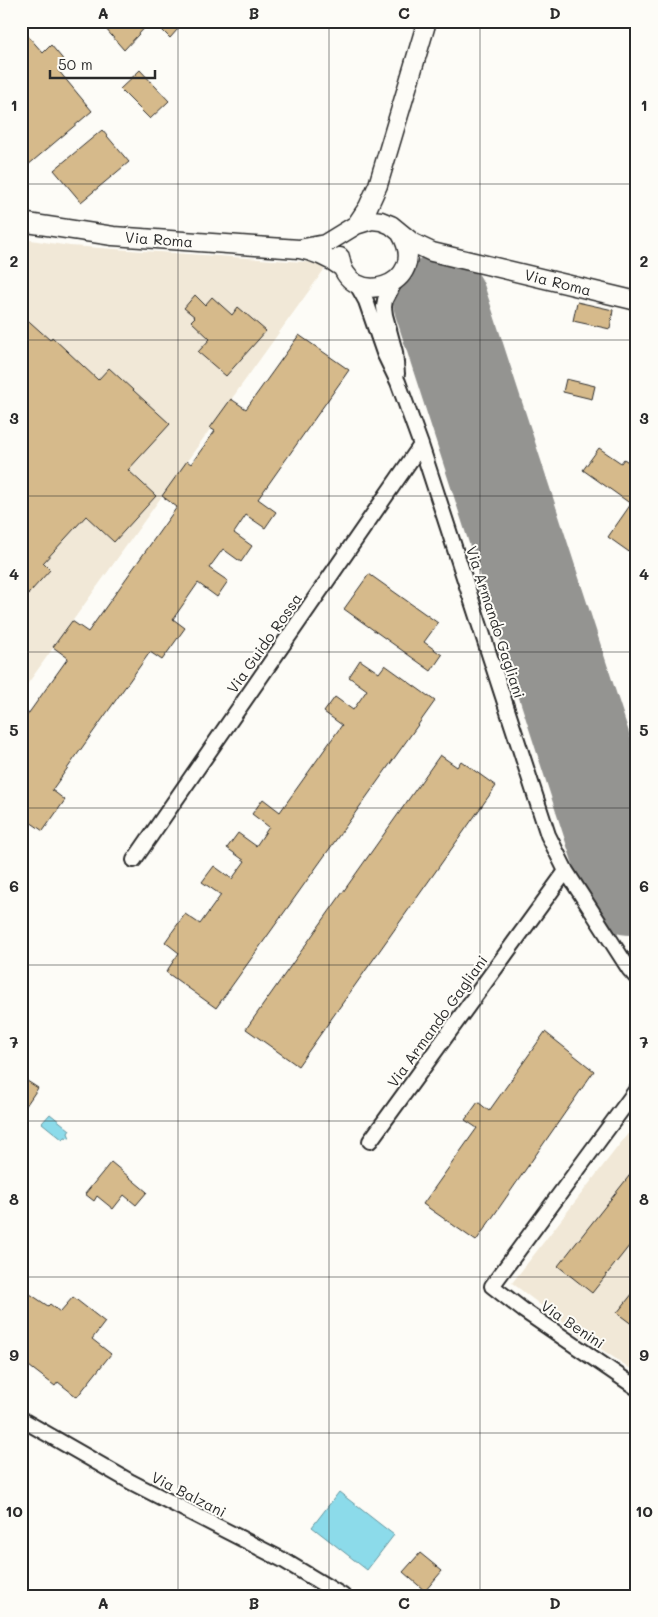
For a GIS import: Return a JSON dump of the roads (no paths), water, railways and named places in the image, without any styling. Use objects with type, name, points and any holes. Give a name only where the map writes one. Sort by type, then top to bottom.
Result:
[{"type":"street","points":[[343,268],[340,250],[343,240],[368,206],[378,185],[427,21]]},
{"type":"street","points":[[356,283],[364,287],[374,288],[388,285],[400,276],[406,265],[408,251],[380,201],[378,185]]},
{"type":"street","name":"Via Roma","points":[[299,249],[325,244],[353,227],[372,220],[381,221],[413,243],[450,258],[637,300]]},
{"type":"street","name":"Via Roma","points":[[21,222],[113,236],[299,249],[321,254],[332,260],[343,268],[350,279],[356,283]]},
{"type":"street","name":"Via Roma","points":[[406,265],[424,257],[450,258]]},
{"type":"street","name":"Via Armando Gagliani","points":[[395,281],[385,300],[384,307],[395,352],[398,382]]},
{"type":"street","name":"Via Armando Gagliani","points":[[356,283],[366,301],[384,353],[398,382],[421,445],[548,835],[566,871],[633,973],[637,988]]},
{"type":"street","name":"Via Guido Rossa","points":[[134,860],[421,445]]},
{"type":"street","name":"Via Armando Gagliani","points":[[370,1141],[566,871]]},
{"type":"street","name":"Via Benini","points":[[635,1087],[492,1286],[523,1310],[637,1388]]},
{"type":"street","name":"Via Balzani","points":[[21,1419],[130,1482],[283,1560],[343,1596]]},
{"type":"water","points":[[50,1114],[70,1130],[68,1133],[70,1138],[65,1137],[63,1140],[42,1123]]},
{"type":"water","points":[[339,1492],[394,1535],[367,1570],[312,1527]]}]
